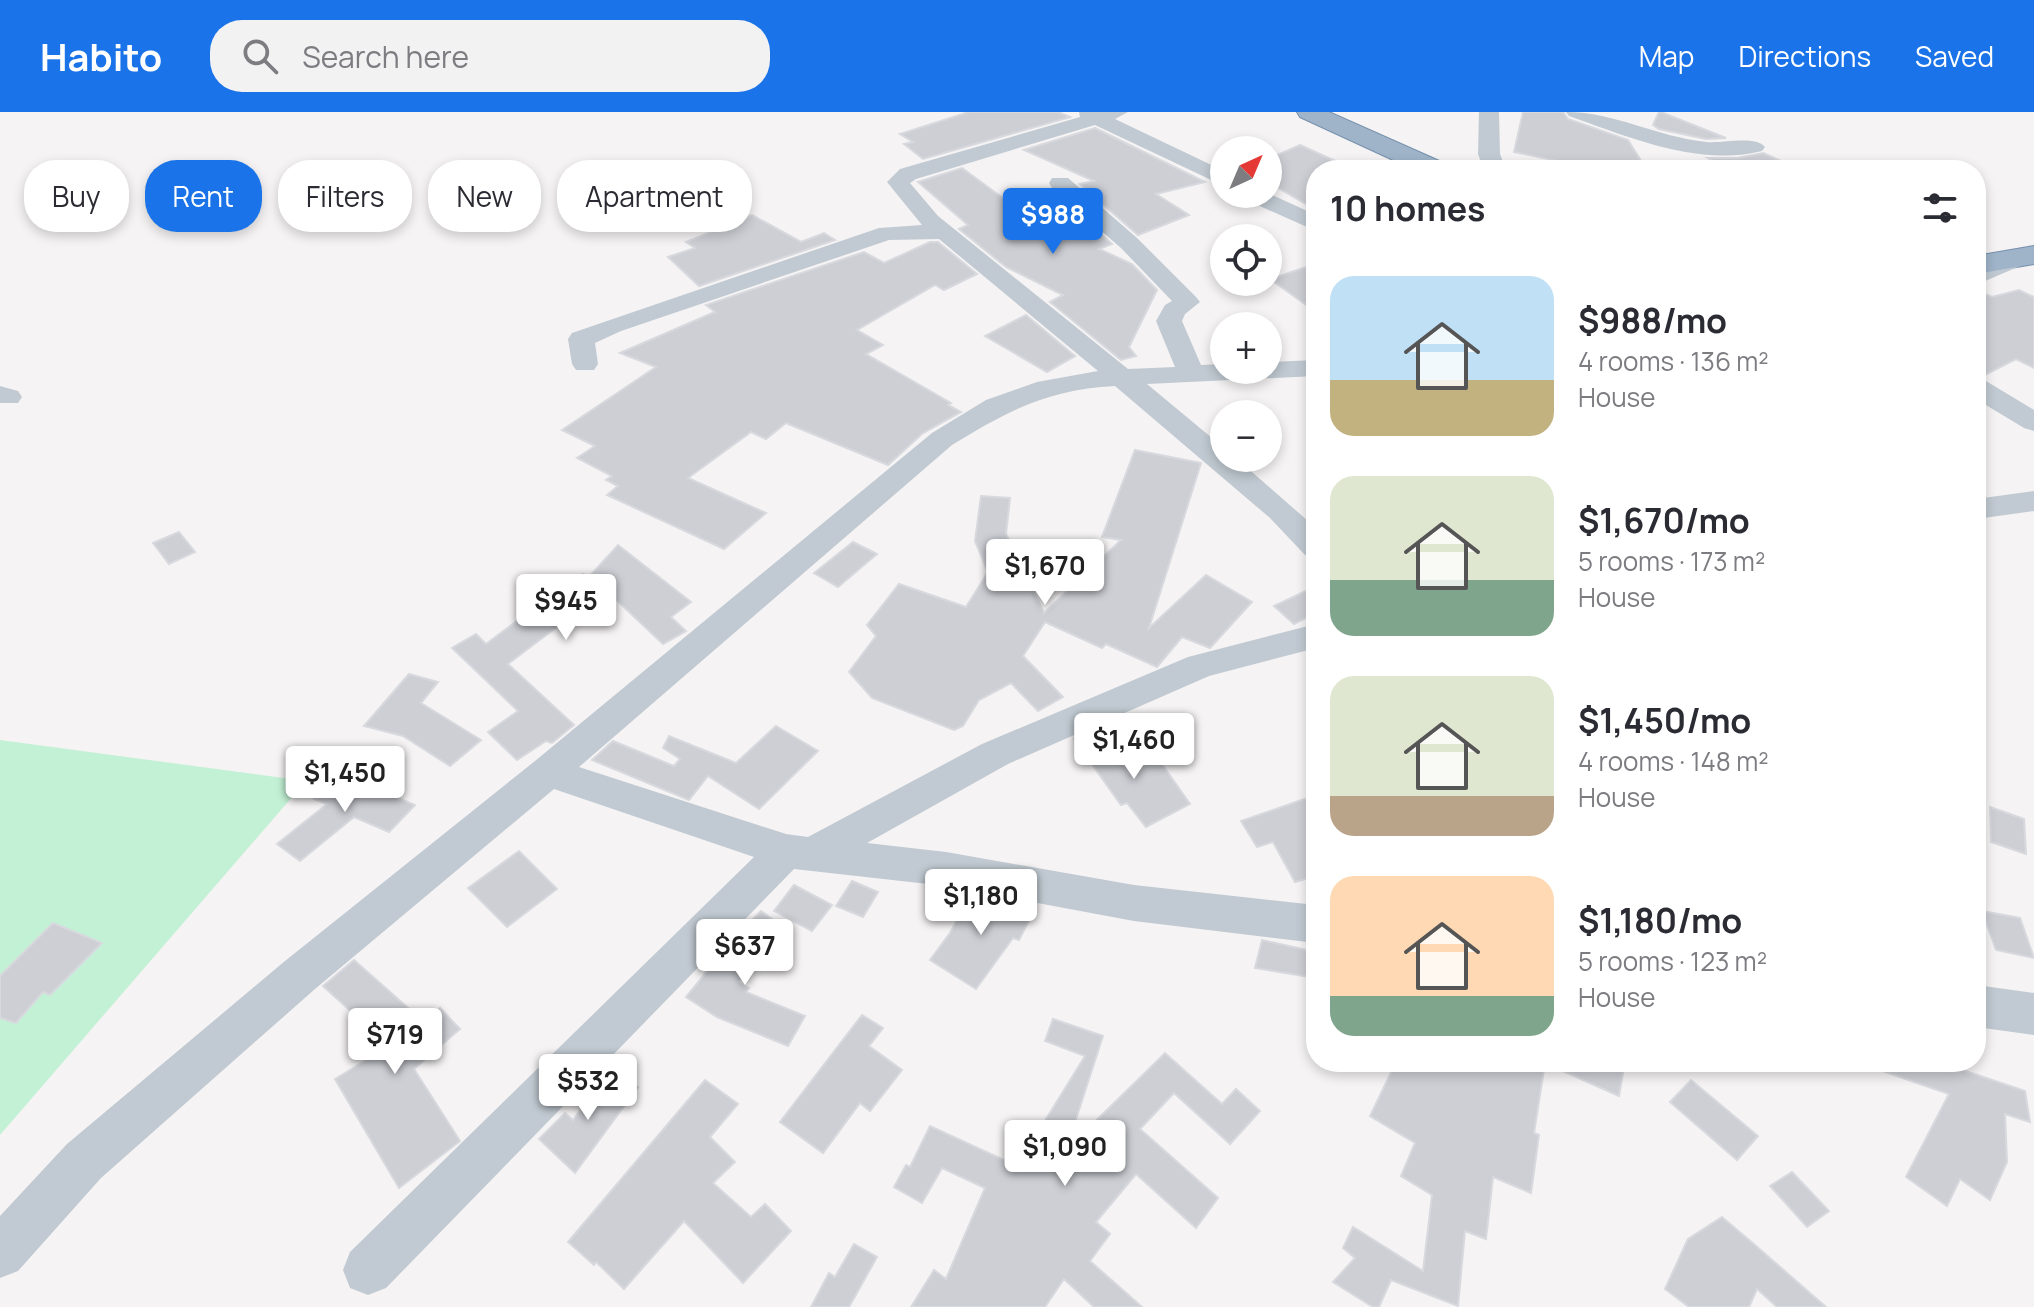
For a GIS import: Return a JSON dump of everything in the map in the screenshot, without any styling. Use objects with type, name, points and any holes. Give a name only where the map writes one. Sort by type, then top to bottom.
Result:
[{"type":"highway","points":[[1309,112],[1415,160]]},
{"type":"highway","points":[[1986,263],[2026,256]]},
{"type":"street","points":[[1489,112],[1491,160]]},
{"type":"street","points":[[1576,112],[1664,142],[1728,151],[1755,147]]},
{"type":"street","points":[[1210,172],[1099,114],[1007,146],[908,174],[898,182],[930,221],[1281,511],[1306,537]]},
{"type":"street","points":[[1060,183],[1129,243],[1187,302],[1174,310],[1169,321],[1191,374]]},
{"type":"street","points":[[1282,208],[1306,219]]},
{"type":"street","points":[[585,364],[581,339],[612,326],[887,233],[943,232]]},
{"type":"street","points":[[1986,274],[2026,256]]},
{"type":"street","points":[[0,1253],[96,1151],[300,975],[548,772],[942,439],[996,406],[1047,388],[1122,378],[1306,368]]},
{"type":"street","points":[[1986,393],[2034,422]]},
{"type":"street","points":[[1986,508],[2034,501]]},
{"type":"street","points":[[368,1270],[799,853],[995,754],[1200,666],[1306,639]]},
{"type":"street","points":[[548,772],[799,853],[946,869],[1134,903],[1306,923]]},
{"type":"street","points":[[1986,1007],[2034,1014]]},
{"type":"green space","points":[[0,740],[306,781],[0,1135]]},
{"type":"building","points":[[969,112],[1058,112],[1070,117],[923,159],[904,144],[913,142],[900,134]]},
{"type":"building","points":[[1523,112],[1563,112],[1568,119],[1628,140],[1641,160],[1553,160],[1514,152]]},
{"type":"building","points":[[1659,112],[1726,138],[1706,139],[1659,129],[1653,125]]},
{"type":"building","points":[[1095,128],[1205,182],[1156,194],[1189,215],[1138,235],[1080,184],[1094,181],[1024,150]]},
{"type":"building","points":[[1300,145],[1333,160],[1306,160],[1306,204],[1282,190],[1282,153]]},
{"type":"building","points":[[1763,153],[1779,160],[1708,158],[1738,158]]},
{"type":"building","points":[[962,168],[1007,201],[1051,191],[1112,244],[1099,249],[1132,264],[1157,290],[1129,347],[1136,356],[1121,360],[1050,302],[1063,295],[1006,267],[959,229],[968,225],[918,182]]},
{"type":"building","points":[[752,215],[801,242],[824,233],[835,240],[699,286],[668,257],[695,248],[686,242],[710,232],[752,232]]},
{"type":"building","points":[[930,242],[938,242],[977,274],[944,290],[935,285],[857,330],[883,345],[866,354],[951,403],[948,405],[961,412],[923,433],[888,465],[786,423],[766,439],[751,432],[688,478],[766,513],[724,549],[607,495],[618,486],[606,480],[612,476],[577,458],[595,446],[562,430],[656,367],[620,353],[715,312],[706,305],[864,252],[884,263]]},
{"type":"building","points":[[1306,267],[1306,305],[1282,288],[1282,275]]},
{"type":"building","points":[[2019,290],[2034,297],[2034,368],[2016,359],[1986,374],[1986,294],[1992,297]]},
{"type":"building","points":[[1026,315],[1075,356],[1047,372],[985,336]]},
{"type":"building","points":[[1135,450],[1201,463],[1149,628],[1206,575],[1252,602],[1210,648],[1182,637],[1157,667],[1106,644],[1102,648],[1045,622],[1023,656],[1063,697],[1038,711],[1011,683],[979,700],[963,726],[954,730],[872,698],[849,672],[876,636],[867,625],[899,584],[966,607],[988,572],[975,541],[981,496],[1010,498],[1006,534],[1044,613],[1121,540],[1102,537]]},
{"type":"building","points":[[179,532],[195,552],[169,564],[153,543]]},
{"type":"building","points":[[853,542],[877,554],[838,587],[814,573]]},
{"type":"building","points":[[618,545],[691,602],[671,617],[686,631],[663,644],[611,595],[589,608],[586,605],[508,664],[574,725],[552,743],[546,741],[517,760],[488,732],[518,711],[452,648],[476,634],[486,644],[556,589],[583,574],[588,578]]},
{"type":"building","points":[[1306,591],[1306,618],[1294,624],[1274,606]]},
{"type":"building","points":[[409,674],[438,682],[421,703],[481,740],[450,766],[403,736],[364,726]]},
{"type":"building","points":[[776,726],[818,751],[759,809],[708,776],[689,800],[592,760],[613,741],[674,766],[680,759],[663,748],[669,736],[736,763]]},
{"type":"building","points":[[1097,728],[1129,773],[1159,760],[1190,804],[1146,827],[1127,803],[1121,805],[1074,739]]},
{"type":"building","points":[[340,773],[415,805],[389,832],[354,817],[300,861],[277,844],[327,804],[314,799]]},
{"type":"building","points":[[1306,798],[1306,879],[1295,882],[1273,842],[1257,847],[1241,821]]},
{"type":"building","points":[[1990,807],[2024,819],[2026,854],[1991,842]]},
{"type":"building","points":[[519,851],[557,889],[507,927],[468,888]]},
{"type":"building","points":[[852,881],[878,892],[863,917],[836,906]]},
{"type":"building","points":[[794,885],[832,905],[812,931],[774,911]]},
{"type":"building","points":[[971,894],[1011,901],[1034,911],[1019,940],[1013,938],[976,989],[930,960],[950,933]]},
{"type":"building","points":[[761,911],[781,926],[739,982],[749,988],[746,992],[805,1016],[788,1046],[717,1017],[686,997],[735,937]]},
{"type":"building","points":[[1986,912],[2020,918],[2034,958],[1996,950],[1986,922]]},
{"type":"building","points":[[53,923],[102,943],[50,995],[43,992],[16,1023],[0,1018],[0,976]]},
{"type":"building","points":[[1262,940],[1306,950],[1306,976],[1255,968]]},
{"type":"building","points":[[354,960],[424,1022],[440,1008],[460,1029],[414,1069],[460,1141],[399,1188],[335,1079],[389,1046],[323,986]]},
{"type":"building","points":[[862,1015],[883,1028],[869,1046],[902,1070],[870,1111],[860,1103],[823,1153],[780,1122]]},
{"type":"building","points":[[1053,1019],[1103,1036],[1066,1150],[1165,1053],[1222,1104],[1236,1089],[1260,1111],[1230,1144],[1174,1093],[1140,1129],[1218,1198],[1196,1228],[1136,1174],[1096,1222],[1110,1234],[1090,1261],[1142,1307],[1094,1307],[1064,1279],[1045,1307],[911,1307],[934,1270],[946,1279],[985,1188],[942,1168],[922,1203],[894,1187],[906,1165],[910,1167],[930,1126],[1017,1166],[1085,1056],[1045,1041]]},
{"type":"building","points":[[608,1072],[638,1087],[575,1173],[539,1139],[565,1113],[573,1120]]},
{"type":"building","points":[[1391,1072],[1544,1072],[1534,1133],[1539,1135],[1531,1193],[1493,1177],[1486,1239],[1465,1231],[1458,1306],[1391,1280],[1379,1307],[1373,1307],[1333,1282],[1355,1258],[1343,1248],[1353,1227],[1423,1271],[1432,1195],[1401,1176],[1415,1143],[1370,1116]]},
{"type":"building","points":[[1565,1072],[1623,1072],[1619,1096]]},
{"type":"building","points":[[1885,1072],[1969,1072],[2025,1091],[2030,1122],[2005,1114],[2007,1162],[1990,1200],[1960,1179],[1947,1206],[1906,1177],[1949,1094]]},
{"type":"building","points":[[705,1080],[738,1104],[710,1137],[735,1162],[713,1183],[751,1217],[765,1204],[791,1231],[743,1283],[684,1221],[624,1289],[596,1262],[594,1265],[568,1242]]},
{"type":"building","points":[[1691,1080],[1758,1136],[1737,1160],[1670,1102]]},
{"type":"building","points":[[1792,1172],[1829,1211],[1807,1227],[1770,1186]]},
{"type":"building","points":[[1722,1217],[1826,1307],[1777,1307],[1757,1289],[1749,1307],[1689,1307],[1665,1289],[1688,1239]]},
{"type":"building","points":[[854,1244],[877,1257],[849,1307],[811,1307],[829,1273],[835,1277]]}]
